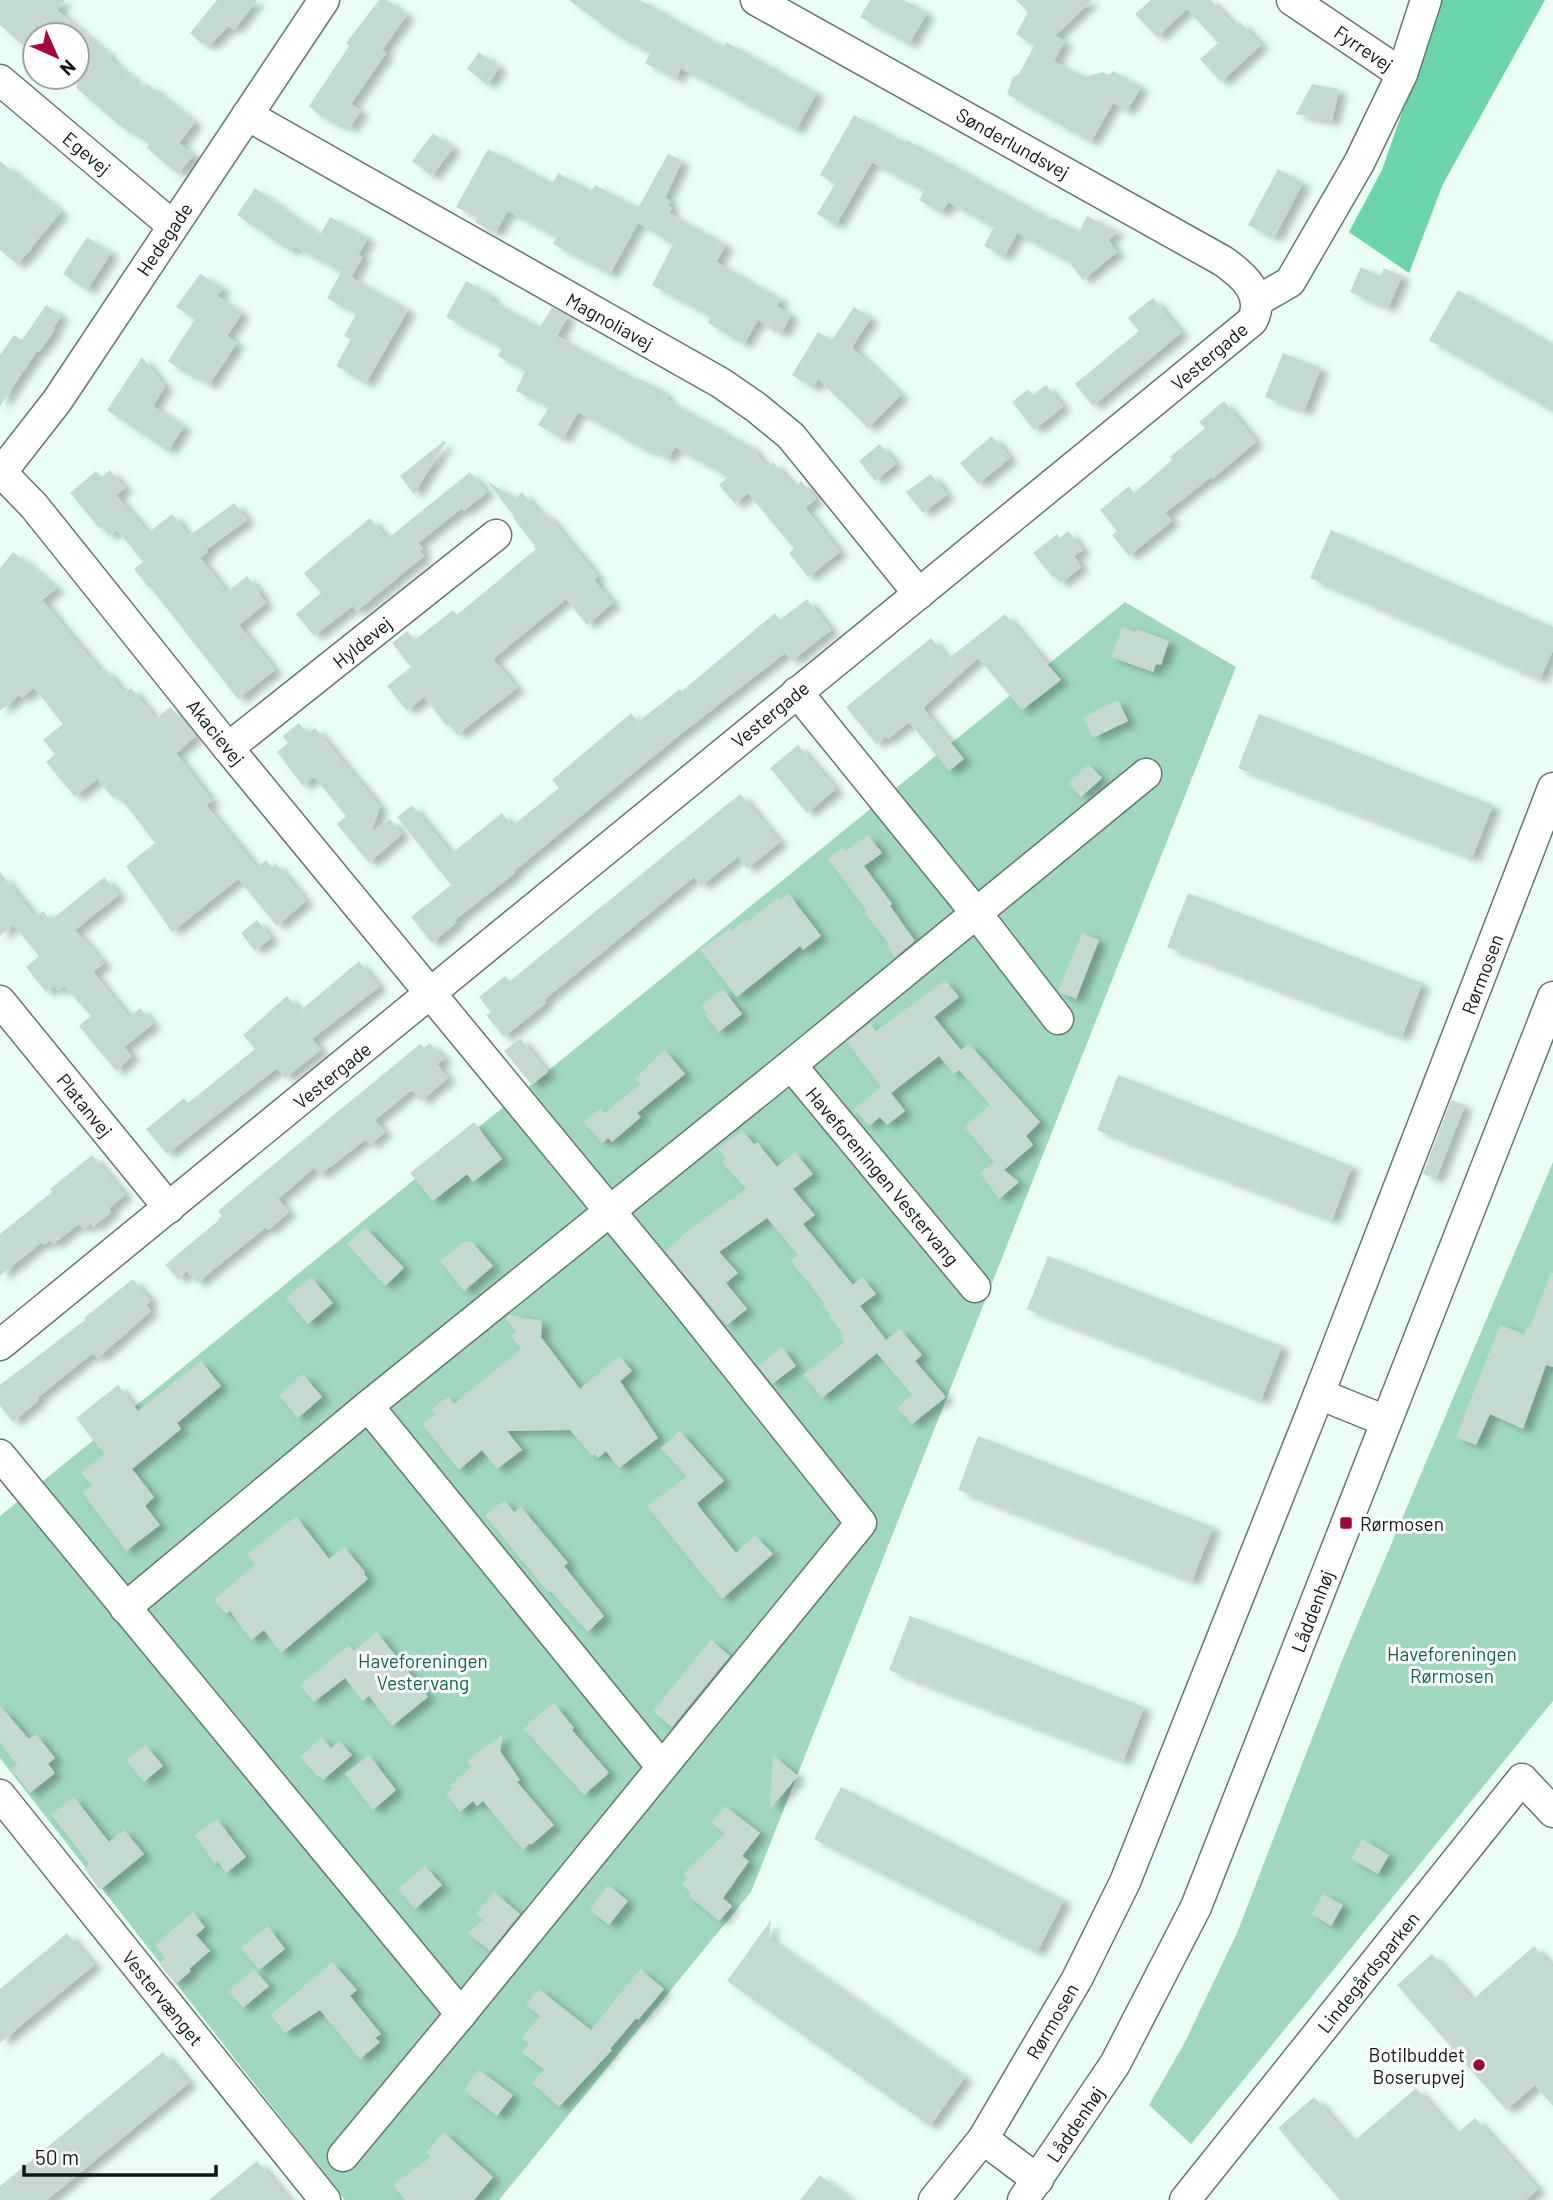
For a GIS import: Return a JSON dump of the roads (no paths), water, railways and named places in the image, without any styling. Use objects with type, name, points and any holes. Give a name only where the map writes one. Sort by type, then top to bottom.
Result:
[{"type":"street","name":"Hedegade","points":[[1,473],[57,401],[324,0]]},
{"type":"street","name":"Sønderlundsvej","points":[[756,0],[1223,261],[1250,285],[1257,301]]},
{"type":"street","name":"Fyrrevej","points":[[1292,0],[1402,74]]},
{"type":"street","name":"Vestergade","points":[[0,1345],[1247,326],[1255,315],[1257,301],[1290,282],[1359,163],[1402,74],[1426,0]]},
{"type":"street","name":"Egevej","points":[[0,80],[173,226]]},
{"type":"street","name":"Magnoliavej","points":[[247,115],[709,376],[757,408],[791,436],[919,594]]},
{"type":"street","name":"Akacievej","points":[[1,473],[34,506],[228,748],[432,993]]},
{"type":"street","name":"Hyldevej","points":[[228,748],[496,535]]},
{"type":"street","points":[[797,692],[1058,1018]]},
{"type":"street","points":[[125,1608],[368,1406],[977,914],[1146,774]]},
{"type":"street","name":"Rørmosen","points":[[934,2200],[983,2138],[1077,1979],[1125,1882],[1319,1394],[1553,788]]},
{"type":"street","points":[[343,2156],[861,1523],[432,993]]},
{"type":"street","name":"Låddenhøj","points":[[1031,2190],[1115,2064],[1196,1907],[1553,997]]},
{"type":"street","name":"Platanvej","points":[[0,1001],[169,1208]]},
{"type":"street","name":"Haveforeningen Vestervang","points":[[791,1065],[975,1287]]},
{"type":"street","points":[[1319,1394],[1386,1421]]},
{"type":"street","points":[[368,1406],[661,1766]]},
{"type":"street","points":[[0,1455],[461,2014]]},
{"type":"street","name":"Lindegårdsparken","points":[[1185,2200],[1522,1779],[1553,1812]]},
{"type":"street","name":"Vestervænget","points":[[0,1795],[326,2200]]},
{"type":"street","points":[[983,2138],[1031,2190]]},
{"type":"place","name":"Rørmosen","points":[[1346,1523]]},
{"type":"place","name":"Botilbuddet Boserupvej","points":[[1479,2065]]},
{"type":"park label","name":"Haveforeningen Rørmosen","points":[[1452,1664]]}]
